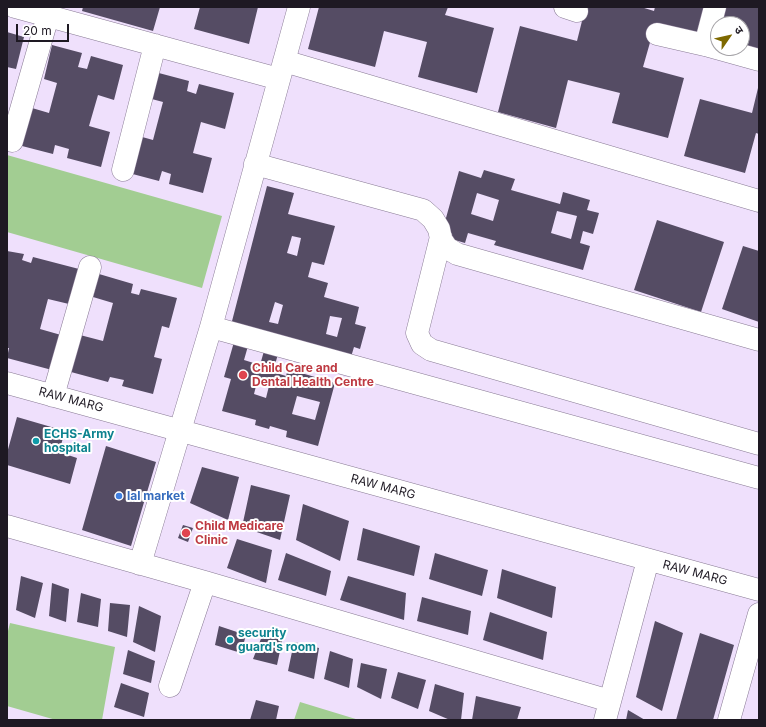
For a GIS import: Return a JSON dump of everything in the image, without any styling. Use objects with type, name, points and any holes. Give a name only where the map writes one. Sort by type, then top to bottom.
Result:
[{"type":"street","points":[[15,7],[155,45],[281,70],[759,200]]},
{"type":"street","points":[[140,564],[211,327],[299,7]]},
{"type":"street","points":[[705,45],[715,7]]},
{"type":"street","points":[[12,141],[48,16]]},
{"type":"street","points":[[657,34],[759,60]]},
{"type":"street","points":[[123,170],[155,45]]},
{"type":"street","points":[[255,164],[422,210],[434,219],[447,248],[457,254],[759,340]]},
{"type":"street","points":[[441,237],[417,333],[422,344],[431,350],[759,444]]},
{"type":"street","points":[[53,396],[90,267]]},
{"type":"street","points":[[211,327],[759,478]]},
{"type":"street","name":"RAW MARG","points":[[7,383],[759,590]]},
{"type":"street","points":[[7,526],[205,582],[608,710],[648,560]]},
{"type":"street","points":[[170,686],[205,582]]},
{"type":"street","points":[[729,720],[759,614]]},
{"type":"green space","points":[[7,155],[222,216],[202,288],[7,232]]},
{"type":"green space","points":[[10,623],[115,647],[102,720],[56,720],[7,706],[7,635]]},
{"type":"green space","points":[[300,702],[359,720],[294,720]]},
{"type":"building","points":[[83,7],[160,7],[153,31],[82,11]]},
{"type":"building","points":[[200,7],[258,7],[249,44],[194,29]]},
{"type":"building","points":[[319,7],[448,7],[445,15],[494,28],[477,93],[418,77],[427,42],[384,31],[375,67],[308,49]]},
{"type":"building","points":[[580,7],[641,7],[654,11],[655,7],[706,7],[698,36],[653,32],[643,67],[684,78],[668,138],[612,123],[620,93],[568,80],[556,128],[498,112],[520,26],[577,41],[585,9]]},
{"type":"building","points":[[721,7],[759,7],[759,53],[750,51],[750,16],[719,16]]},
{"type":"building","points":[[7,32],[24,37],[16,69],[7,67]]},
{"type":"building","points":[[52,45],[82,53],[78,67],[87,69],[91,56],[123,65],[114,100],[98,95],[89,126],[110,132],[101,167],[67,158],[69,149],[55,145],[53,154],[22,146],[32,108],[49,113],[57,83],[44,79]]},
{"type":"building","points":[[155,72],[189,81],[187,91],[196,94],[199,84],[234,93],[225,129],[201,122],[193,153],[212,158],[203,193],[169,184],[171,174],[162,171],[159,181],[125,172],[135,135],[153,140],[163,102],[148,98]]},
{"type":"building","points":[[758,88],[759,134],[756,133],[745,173],[684,156],[700,99],[752,113]]},
{"type":"building","points":[[484,170],[515,179],[511,190],[560,204],[563,192],[590,200],[587,210],[599,213],[593,234],[583,231],[580,243],[590,246],[583,270],[494,245],[496,241],[468,233],[465,243],[441,236],[459,171],[481,178]],"holes":[[[477,193],[499,200],[493,221],[471,214]],[[557,211],[577,216],[571,239],[551,233]]]},
{"type":"building","points":[[267,186],[294,193],[288,214],[335,226],[324,265],[312,262],[308,277],[328,283],[324,297],[359,307],[355,324],[366,327],[360,349],[354,347],[351,357],[231,325]],"holes":[[[292,236],[301,238],[297,256],[287,253]],[[275,302],[283,305],[278,324],[269,322]],[[330,316],[342,318],[337,337],[326,334]]]},
{"type":"building","points":[[657,220],[724,242],[701,312],[634,290]]},
{"type":"building","points":[[743,246],[759,251],[759,322],[722,309]]},
{"type":"building","points":[[7,251],[24,254],[22,260],[31,263],[33,257],[79,269],[69,304],[48,299],[40,329],[61,335],[52,370],[7,358],[9,348],[7,348]]},
{"type":"building","points":[[99,274],[133,284],[131,293],[139,295],[141,289],[177,298],[169,328],[162,326],[154,357],[162,359],[153,394],[122,386],[124,380],[110,377],[108,382],[71,372],[80,335],[103,341],[113,303],[93,297]]},
{"type":"building","points":[[234,342],[248,346],[244,360],[260,365],[264,351],[278,354],[273,372],[286,376],[288,369],[335,383],[318,446],[286,437],[287,431],[270,426],[269,429],[255,425],[256,420],[222,411],[231,379],[224,377]],"holes":[[[258,378],[270,382],[266,398],[254,394]],[[297,396],[320,402],[315,420],[292,414]]]},
{"type":"building","name":"ECHS-Army hospital","points":[[17,417],[65,431],[59,452],[77,458],[70,484],[7,465],[7,453]]},
{"type":"building","name":"lal market","points":[[106,446],[156,462],[131,546],[82,530]]},
{"type":"building","points":[[202,467],[239,477],[228,520],[190,503]]},
{"type":"building","points":[[251,485],[290,495],[280,540],[242,527]]},
{"type":"building","points":[[303,504],[349,521],[340,561],[296,540]]},
{"type":"building","points":[[183,525],[193,528],[188,542],[178,538]]},
{"type":"building","points":[[363,528],[420,546],[414,576],[357,560]]},
{"type":"building","points":[[237,539],[272,550],[266,583],[227,568]]},
{"type":"building","points":[[286,553],[331,571],[326,596],[278,580]]},
{"type":"building","points":[[435,553],[488,570],[482,596],[429,579]]},
{"type":"building","points":[[502,569],[556,587],[552,618],[497,598]]},
{"type":"building","points":[[21,576],[43,583],[35,618],[16,610]]},
{"type":"building","points":[[348,576],[406,593],[404,620],[340,600]]},
{"type":"building","points":[[52,583],[69,589],[66,622],[49,616]]},
{"type":"building","points":[[81,593],[101,599],[98,627],[77,622]]},
{"type":"building","points":[[422,597],[471,611],[468,635],[417,621]]},
{"type":"building","points":[[110,603],[130,605],[127,637],[108,631]]},
{"type":"building","points":[[139,606],[161,616],[155,652],[133,642]]},
{"type":"building","points":[[490,612],[547,632],[543,660],[483,640]]},
{"type":"building","points":[[655,621],[683,633],[662,711],[636,697]]},
{"type":"building","name":"security guard's room","points":[[219,626],[246,635],[241,653],[215,645]]},
{"type":"building","points":[[264,631],[283,637],[277,665],[253,659]]},
{"type":"building","points":[[700,633],[734,645],[713,720],[676,720]]},
{"type":"building","points":[[294,642],[319,648],[314,679],[288,671]]},
{"type":"building","points":[[128,650],[155,661],[151,683],[123,674]]},
{"type":"building","points":[[330,651],[353,659],[349,688],[324,679]]},
{"type":"building","points":[[361,663],[387,669],[381,699],[357,687]]},
{"type":"building","points":[[398,672],[426,680],[418,709],[391,698]]},
{"type":"building","points":[[121,683],[149,693],[144,717],[114,707]]},
{"type":"building","points":[[435,684],[464,693],[461,720],[450,720],[429,711]]},
{"type":"building","points":[[476,696],[521,707],[517,720],[472,720]]},
{"type":"building","points":[[256,700],[279,706],[276,720],[250,720]]},
{"type":"building","points":[[628,710],[645,720],[626,720]]},
{"type":"place","name":"Child Care and Dental Health Centre","points":[[243,375]]},
{"type":"place","name":"ECHS-Army hospital","points":[[36,441]]},
{"type":"place","name":"lal market","points":[[119,496]]},
{"type":"place","name":"Child Medicare Clinic","points":[[186,533]]},
{"type":"place","name":"security guard's room","points":[[230,640]]}]
